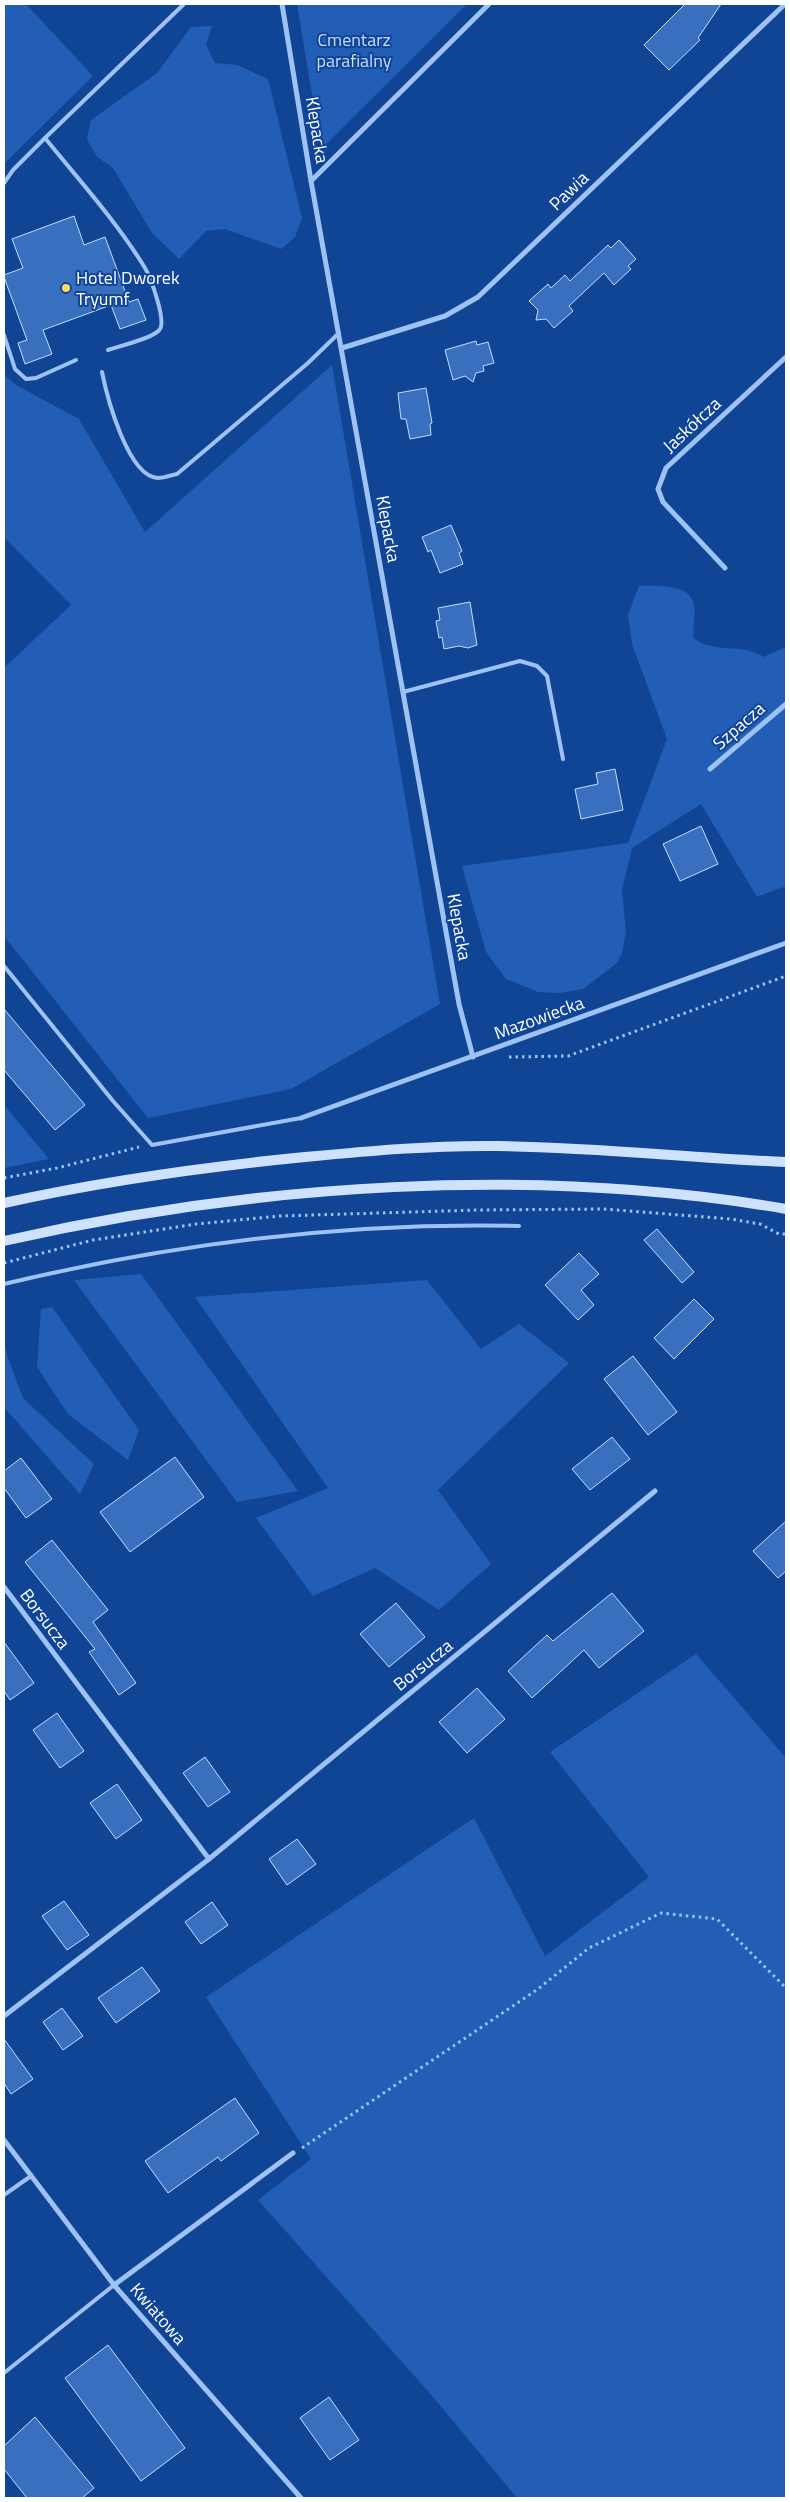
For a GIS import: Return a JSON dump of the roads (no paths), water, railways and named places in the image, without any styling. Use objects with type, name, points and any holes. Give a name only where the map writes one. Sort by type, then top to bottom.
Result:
[{"type":"main road","points":[[4,1204],[70,1188],[204,1167],[384,1150],[497,1146],[660,1153],[786,1162]]},
{"type":"main road","points":[[4,1241],[87,1222],[197,1206],[278,1195],[368,1189],[488,1186],[661,1191],[725,1198],[786,1209]]},
{"type":"street","name":"Klepacka","points":[[282,4],[311,181],[459,1004],[474,1057]]},
{"type":"street","points":[[311,181],[489,4]]},
{"type":"street","name":"Pawia","points":[[342,348],[445,316],[478,297],[785,4]]},
{"type":"street","name":"Jaskółcza","points":[[725,568],[663,502],[658,489],[666,468],[786,357]]},
{"type":"street","name":"Szpacza","points":[[710,770],[786,704]]},
{"type":"street","name":"Mazowiecka","points":[[301,1118],[786,943]]},
{"type":"street","name":"Borsucza","points":[[4,2016],[209,1859],[655,1491]]},
{"type":"street","name":"Borsucza","points":[[4,1587],[209,1859]]},
{"type":"street","name":"Kwiatowa","points":[[4,2140],[114,2284],[301,2498]]},
{"type":"street","points":[[114,2284],[293,2153]]},
{"type":"lane","points":[[4,183],[13,170],[45,138],[184,4]]},
{"type":"lane","points":[[45,138],[114,225],[146,269],[162,315],[162,325],[157,333],[108,350]]},
{"type":"lane","points":[[102,372],[106,392],[131,458],[142,472],[157,478],[178,474],[308,363],[339,332]]},
{"type":"lane","points":[[4,335],[15,369],[26,379],[36,378],[76,360]]},
{"type":"lane","points":[[403,692],[520,661],[537,666],[547,676],[563,758]]},
{"type":"lane","points":[[4,966],[113,1102],[152,1145],[301,1118]]},
{"type":"lane","points":[[4,1284],[126,1257],[244,1241],[375,1228],[519,1226]]},
{"type":"lane","points":[[4,2195],[32,2176]]},
{"type":"lane","points":[[4,2373],[114,2284]]},
{"type":"place","name":"Hotel Dworek Tryumf","points":[[66,288]]},
{"type":"park label","name":"Cmentarz parafialny","points":[[354,50]]}]
